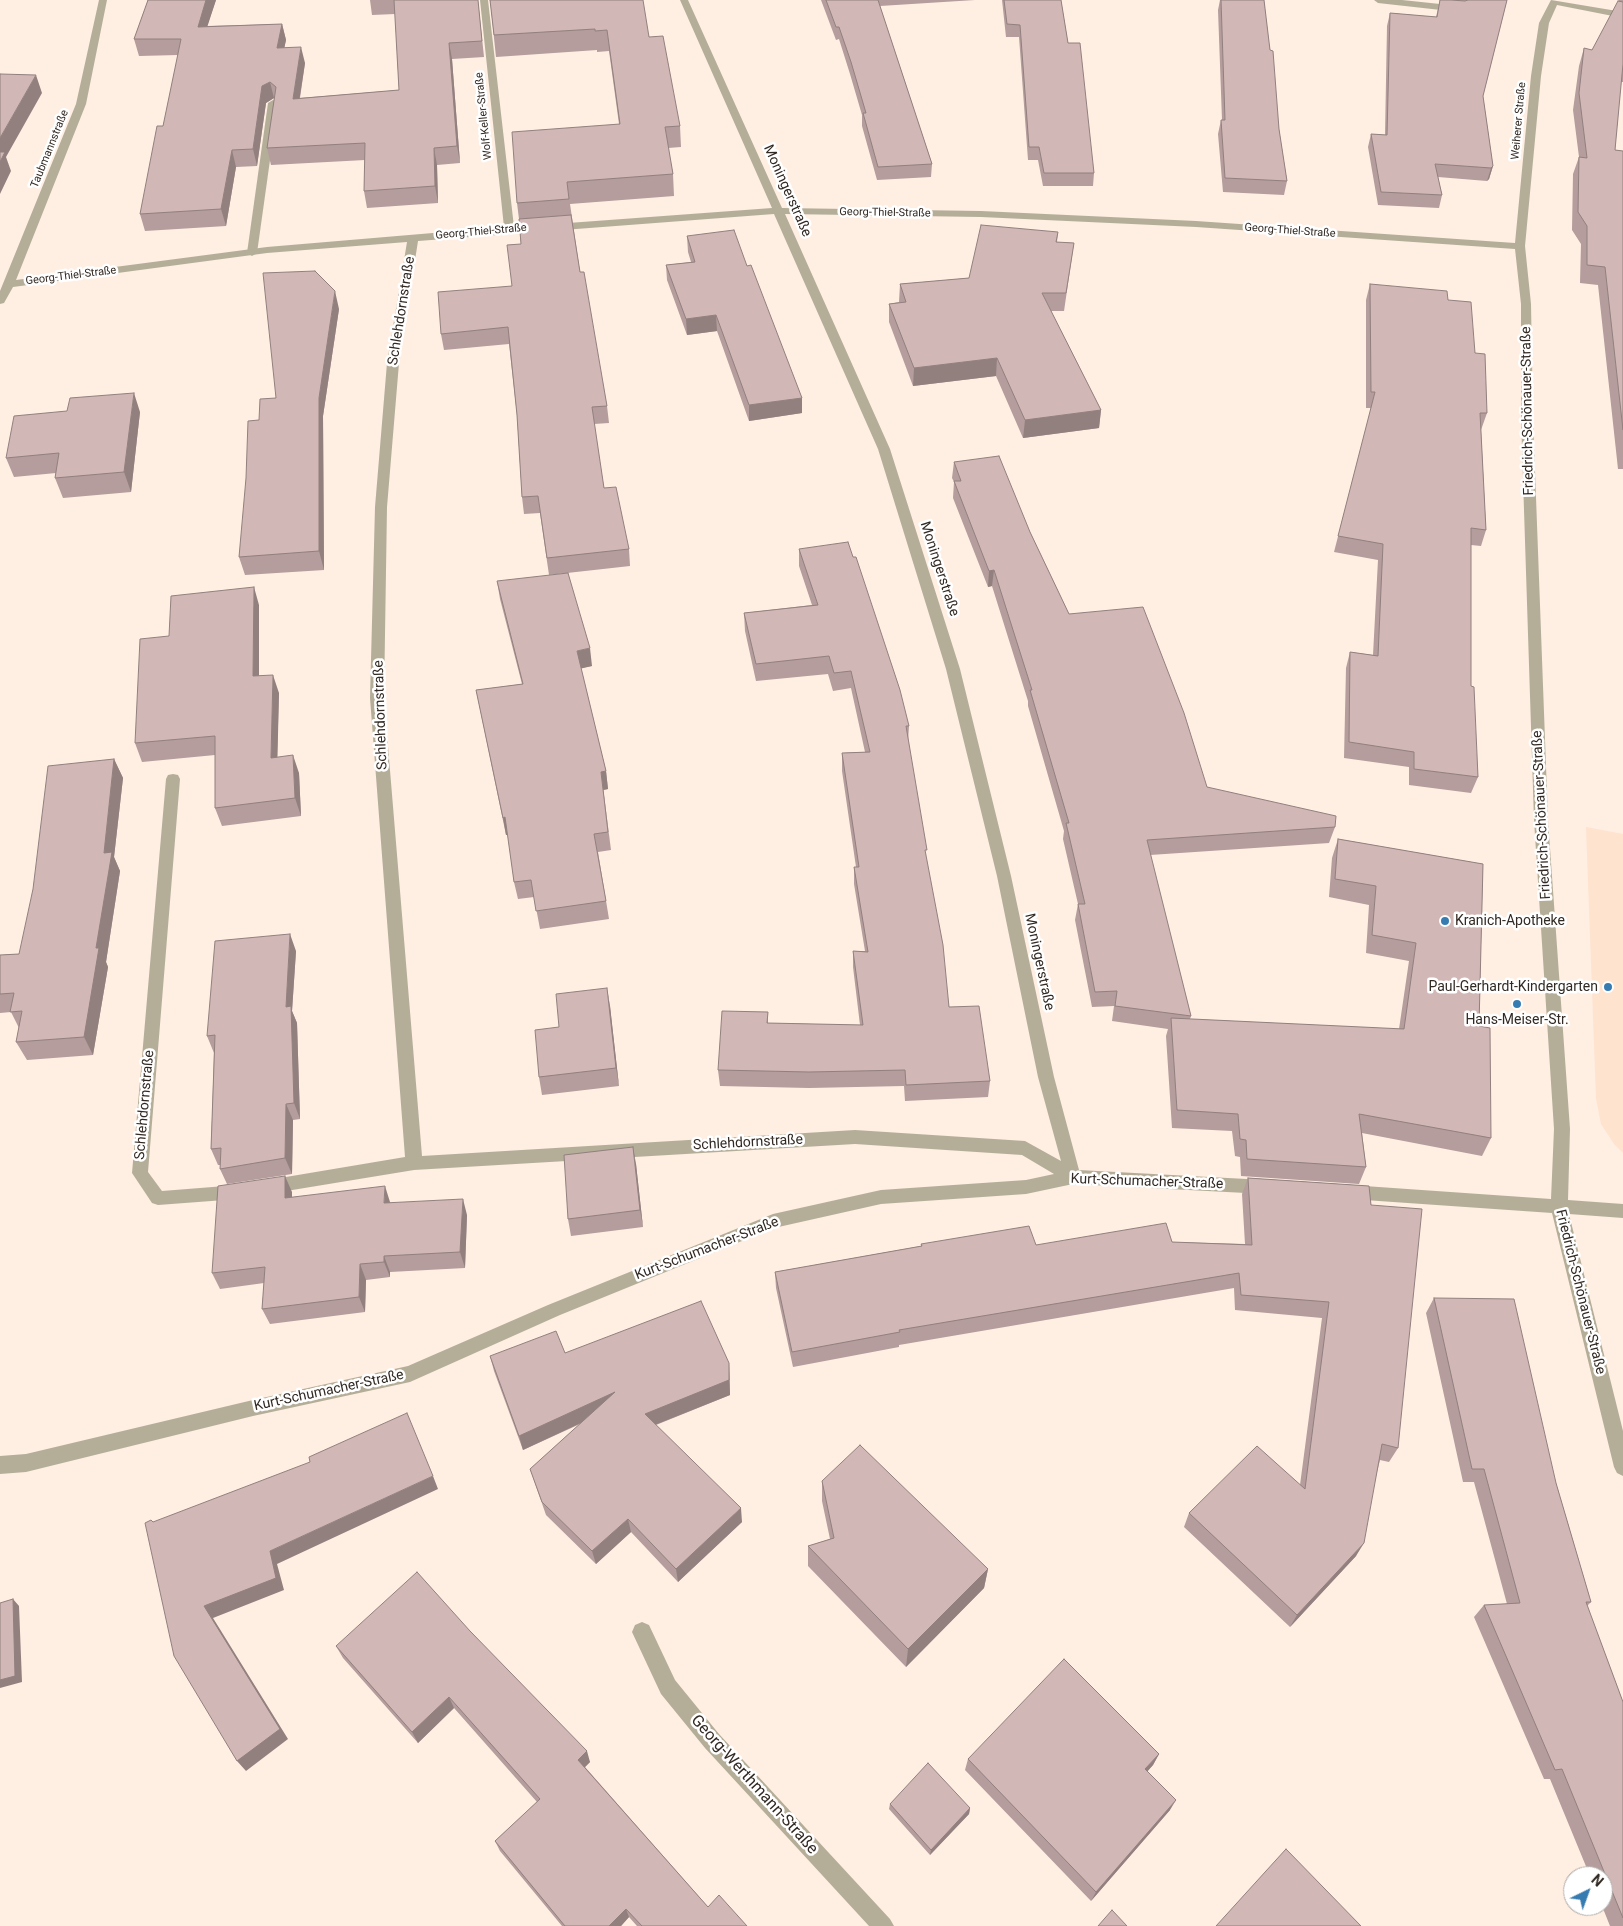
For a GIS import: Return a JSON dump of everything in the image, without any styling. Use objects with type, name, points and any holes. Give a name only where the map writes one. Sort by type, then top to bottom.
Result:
[{"type":"street","name":"Taubmannstraße","points":[[0,301],[9,284],[81,104],[103,0]]},
{"type":"street","name":"Wolf-Keller-Straße","points":[[484,0],[509,230]]},
{"type":"street","name":"Moningerstraße","points":[[684,0],[884,449],[953,669],[1004,876],[1046,1077],[1074,1177]]},
{"type":"street","points":[[1378,0],[1462,9]]},
{"type":"street","points":[[1555,1],[1623,15]]},
{"type":"street","name":"Weiherer Straße","points":[[1520,246],[1536,76],[1544,24],[1555,1]]},
{"type":"street","points":[[252,252],[273,103]]},
{"type":"street","name":"Georg-Thiel-Straße","points":[[9,284],[252,252],[509,230],[779,211],[980,214],[1177,223],[1520,246]]},
{"type":"street","name":"Schlehdornstraße","points":[[413,238],[393,363],[381,507],[377,698],[414,1163]]},
{"type":"street","name":"Friedrich-Schönauer-Straße","points":[[1520,246],[1526,304],[1540,820],[1562,1129],[1559,1206],[1623,1466]]},
{"type":"street","name":"Schlehdornstraße","points":[[173,779],[140,1173],[158,1198],[223,1194],[414,1163],[855,1137],[1024,1148],[1074,1177]]},
{"type":"street","name":"Kurt-Schumacher-Straße","points":[[0,1465],[26,1463],[254,1408],[410,1374],[554,1310],[773,1221],[881,1197],[1026,1187],[1074,1177],[1282,1188]]},
{"type":"street","points":[[1332,1191],[1623,1211]]},
{"type":"street","name":"Georg-Werthmann-Straße","points":[[642,1632],[668,1687],[707,1734],[883,1926]]},
{"type":"shaded area","name":"Paul-Gerhardt-Kindergarten","points":[[1586,827],[1623,834],[1623,1153],[1614,1144],[1601,1124],[1596,1098]]},
{"type":"building","points":[[148,0],[206,0],[198,27],[282,24],[277,48],[301,47],[293,99],[399,90],[394,0],[478,0],[482,41],[449,43],[457,146],[434,148],[435,186],[364,191],[365,143],[267,148],[276,87],[270,82],[262,86],[253,149],[232,150],[221,209],[140,214],[157,126],[163,126],[181,39],[134,39]]},
{"type":"building","points":[[490,0],[643,0],[649,37],[663,36],[680,126],[665,127],[673,174],[567,182],[569,199],[517,203],[512,132],[620,124],[607,30],[595,31],[595,29],[494,35]]},
{"type":"building","points":[[826,0],[878,0],[932,164],[878,167],[863,113],[866,113],[851,62],[839,27],[836,27]]},
{"type":"building","points":[[1004,0],[1061,0],[1068,43],[1080,43],[1094,173],[1044,173],[1039,147],[1029,147],[1020,25],[1007,24]]},
{"type":"building","points":[[1221,0],[1264,0],[1270,50],[1273,51],[1279,129],[1287,181],[1225,178],[1221,120],[1225,120]]},
{"type":"building","points":[[1440,0],[1507,0],[1483,96],[1493,166],[1491,168],[1435,164],[1442,195],[1381,192],[1371,134],[1387,135],[1390,13],[1437,17]]},
{"type":"building","points":[[1618,1],[1623,2],[1623,64],[1615,150],[1623,151],[1623,430],[1605,267],[1587,265],[1587,226],[1578,212],[1579,157],[1587,158],[1579,93],[1584,48],[1592,50]]},
{"type":"building","points":[[0,74],[36,75],[0,138]]},
{"type":"building","points":[[0,152],[5,152],[0,162]]},
{"type":"building","points":[[571,215],[580,272],[584,272],[607,406],[592,407],[604,488],[616,487],[629,549],[547,558],[538,496],[522,497],[517,415],[508,327],[441,334],[438,292],[512,286],[507,245],[521,244],[519,219]]},
{"type":"building","points":[[981,225],[1058,232],[1056,242],[1074,243],[1066,293],[1042,293],[1101,410],[1025,420],[997,358],[914,368],[889,304],[906,302],[900,284],[969,278]]},
{"type":"building","points":[[734,230],[747,266],[751,265],[802,398],[749,405],[716,315],[686,319],[666,265],[695,262],[687,236]]},
{"type":"building","points":[[315,271],[335,291],[319,398],[319,551],[239,557],[246,478],[248,421],[259,420],[260,399],[276,398],[263,273]]},
{"type":"building","points":[[1370,284],[1447,291],[1448,300],[1471,302],[1475,353],[1485,354],[1487,413],[1480,413],[1486,530],[1471,528],[1471,686],[1474,687],[1478,777],[1414,769],[1414,752],[1349,742],[1350,652],[1378,656],[1383,544],[1338,536],[1375,392],[1371,392]]},
{"type":"building","points":[[134,393],[124,472],[55,478],[59,453],[6,458],[14,416],[67,411],[70,398]]},
{"type":"building","points":[[999,456],[1030,532],[1069,614],[1143,607],[1184,713],[1207,787],[1336,816],[1335,827],[1147,840],[1191,1016],[1115,1006],[1117,991],[1095,992],[1078,904],[1085,904],[1066,823],[1069,823],[1030,690],[1032,690],[994,570],[989,571],[954,481],[961,481],[954,462]]},
{"type":"building","points":[[848,542],[853,557],[856,557],[900,690],[909,726],[906,726],[927,850],[925,850],[943,945],[949,1007],[979,1006],[990,1081],[906,1085],[905,1070],[809,1072],[718,1070],[722,1011],[768,1012],[767,1023],[863,1025],[853,951],[868,952],[854,867],[859,867],[842,753],[870,752],[851,671],[834,673],[829,656],[756,664],[744,613],[818,605],[799,549]]},
{"type":"building","points":[[568,573],[590,648],[577,651],[606,771],[601,772],[608,832],[594,834],[606,901],[536,911],[531,880],[514,882],[505,817],[503,818],[476,690],[523,684],[497,581]]},
{"type":"building","points":[[254,587],[253,676],[273,675],[271,758],[293,755],[295,798],[215,808],[215,736],[135,743],[140,639],[169,636],[171,596]]},
{"type":"building","points":[[114,759],[104,853],[112,852],[96,948],[99,948],[84,1037],[16,1042],[22,1011],[10,1012],[14,993],[0,994],[0,955],[19,954],[33,889],[48,766]]},
{"type":"building","points":[[1338,839],[1483,864],[1479,1026],[1490,1028],[1491,1138],[1359,1114],[1366,1167],[1247,1159],[1246,1140],[1240,1139],[1238,1114],[1177,1110],[1171,1018],[1404,1029],[1416,943],[1372,935],[1376,886],[1335,879]]},
{"type":"building","points":[[290,934],[286,1007],[291,1006],[294,1103],[286,1104],[285,1158],[220,1169],[221,1148],[211,1149],[215,1035],[207,1036],[215,941]]},
{"type":"building","points":[[607,988],[616,1068],[539,1077],[535,1030],[559,1027],[556,994]]},
{"type":"building","points":[[633,1147],[640,1210],[568,1219],[564,1155]]},
{"type":"building","points":[[285,1176],[285,1198],[385,1186],[384,1203],[463,1199],[460,1252],[384,1256],[384,1262],[360,1264],[359,1297],[262,1309],[265,1267],[212,1273],[218,1186]]},
{"type":"building","points":[[1248,1178],[1369,1186],[1371,1205],[1422,1209],[1398,1448],[1382,1444],[1364,1543],[1297,1615],[1189,1513],[1257,1446],[1305,1489],[1329,1302],[1241,1295],[1239,1273],[899,1330],[900,1332],[792,1352],[775,1272],[922,1246],[921,1244],[1029,1226],[1036,1245],[1166,1223],[1172,1242],[1252,1245]]},
{"type":"building","points":[[1434,1298],[1514,1299],[1556,1483],[1591,1602],[1586,1602],[1623,1702],[1623,1918],[1613,1894],[1613,1866],[1602,1866],[1562,1769],[1555,1770],[1484,1605],[1520,1603],[1484,1469],[1472,1469]]},
{"type":"building","points":[[701,1301],[729,1363],[729,1380],[645,1414],[741,1508],[676,1569],[628,1519],[592,1551],[542,1502],[530,1469],[615,1392],[519,1436],[490,1356],[556,1331],[565,1353]]},
{"type":"building","points":[[407,1413],[433,1476],[270,1551],[276,1578],[204,1606],[280,1729],[237,1761],[174,1656],[145,1523],[151,1520],[153,1522],[310,1462],[309,1457]]},
{"type":"building","points":[[860,1445],[988,1569],[908,1649],[808,1546],[834,1538],[822,1481]]},
{"type":"building","points":[[417,1572],[470,1631],[587,1751],[578,1760],[708,1907],[719,1895],[747,1926],[642,1926],[626,1909],[609,1926],[565,1926],[495,1841],[540,1799],[449,1697],[412,1732],[336,1646]]},
{"type":"building","points":[[13,1599],[15,1676],[0,1680],[0,1603]]},
{"type":"building","points":[[1064,1659],[1159,1754],[1145,1769],[1176,1800],[1096,1892],[968,1759]]},
{"type":"building","points":[[928,1763],[970,1808],[931,1850],[890,1804]]},
{"type":"building","points":[[1286,1849],[1361,1926],[1216,1926]]},
{"type":"building","points":[[1112,1910],[1127,1926],[1098,1926]]},
{"type":"place","name":"Kranich-Apotheke","points":[[1445,921]]},
{"type":"place","name":"Paul-Gerhardt-Kindergarten","points":[[1608,987]]},
{"type":"place","name":"Hans-Meiser-Str.","points":[[1517,1004]]}]
